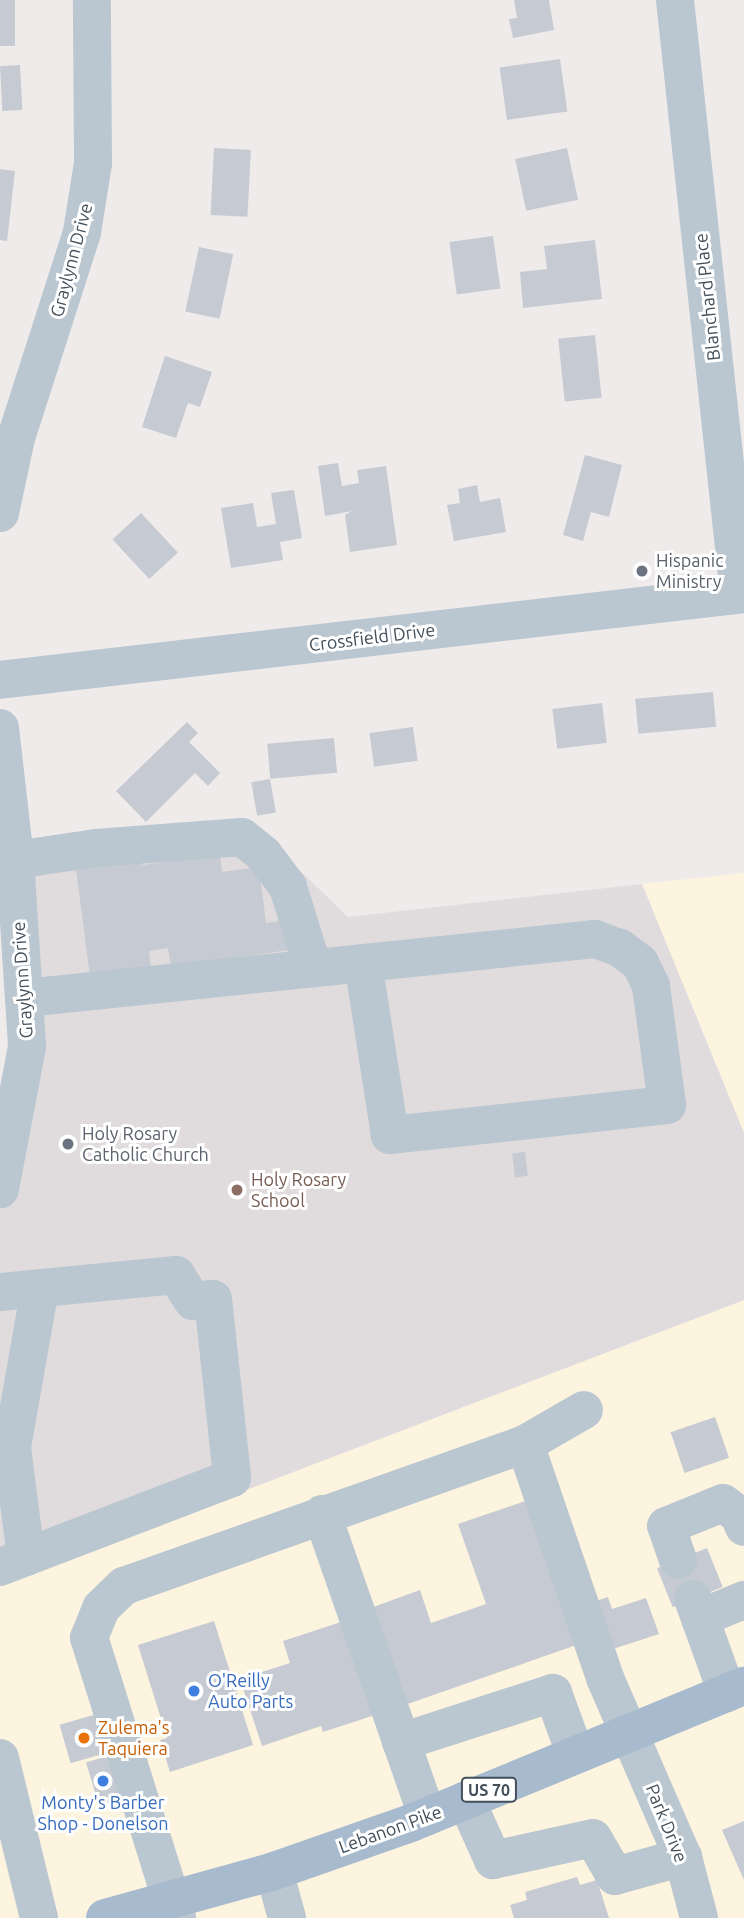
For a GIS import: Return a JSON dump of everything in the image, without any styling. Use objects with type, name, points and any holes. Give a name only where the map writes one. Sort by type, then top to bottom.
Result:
[{"type":"main road","name":"Lebanon Pike","points":[[105,1918],[174,1909],[427,1816],[628,1730],[735,1690]]},
{"type":"street","name":"Graylynn Drive","points":[[0,513],[16,439],[82,232],[93,163],[92,0]]},
{"type":"street","name":"Blanchard Place","points":[[675,0],[742,594]]},
{"type":"street","name":"Crossfield Drive","points":[[0,680],[742,594]]},
{"type":"street","name":"Graylynn Drive","points":[[0,728],[15,860],[27,1047],[0,1189]]},
{"type":"street","points":[[15,860],[96,848],[242,837],[264,855],[288,887],[313,968]]},
{"type":"street","points":[[25,998],[313,968],[595,939],[621,948],[640,963],[651,986],[667,1105],[390,1135],[363,963]]},
{"type":"street","points":[[0,1292],[176,1275],[193,1301],[213,1299],[232,1478],[13,1562],[6,1447],[40,1289]]},
{"type":"street","points":[[174,1909],[89,1638],[101,1608],[124,1586],[525,1444],[584,1409]]},
{"type":"street","name":"Park Drive","points":[[525,1444],[606,1678],[683,1857],[699,1918]]},
{"type":"street","points":[[678,1560],[666,1526],[723,1503],[739,1515],[744,1527]]},
{"type":"street","points":[[322,1514],[427,1816]]},
{"type":"street","points":[[735,1690],[696,1609],[744,1600]]},
{"type":"street","points":[[401,1742],[553,1693],[575,1754]]},
{"type":"street","points":[[0,1758],[38,1918]]},
{"type":"street","points":[[466,1800],[493,1860],[593,1838],[615,1876],[683,1857]]},
{"type":"street","points":[[274,1871],[287,1918]]},
{"type":"shaded area","points":[[251,823],[348,917],[642,884],[744,1133],[744,1300],[0,1584],[0,1189],[5,1169],[15,860]]},
{"type":"shaded area","points":[[744,873],[744,1133],[642,884]]},
{"type":"shaded area","points":[[744,1300],[744,1918],[0,1918],[0,1584]]},
{"type":"building","points":[[0,0],[15,0],[15,46],[0,46]]},
{"type":"building","points":[[514,0],[549,0],[554,30],[513,38],[509,19],[517,18]]},
{"type":"building","points":[[560,59],[567,111],[507,120],[500,67]]},
{"type":"building","points":[[20,65],[22,110],[2,111],[0,66]]},
{"type":"building","points":[[214,148],[251,150],[247,217],[210,215]]},
{"type":"building","points":[[567,148],[578,200],[526,211],[515,159]]},
{"type":"building","points":[[0,169],[15,171],[7,241],[0,240]]},
{"type":"building","points":[[493,236],[500,288],[457,295],[449,242]]},
{"type":"building","points":[[595,240],[602,299],[523,308],[520,272],[547,269],[544,246]]},
{"type":"building","points":[[199,247],[233,254],[220,319],[185,312]]},
{"type":"building","points":[[595,335],[602,398],[565,402],[558,339]]},
{"type":"building","points":[[165,356],[212,372],[200,407],[188,403],[176,438],[142,427]]},
{"type":"building","points":[[585,455],[622,465],[609,517],[591,512],[583,541],[563,535]]},
{"type":"building","points":[[338,463],[342,486],[359,483],[357,470],[386,466],[397,545],[350,552],[345,515],[352,511],[325,516],[318,466]]},
{"type":"building","points":[[477,485],[480,502],[500,498],[506,532],[454,541],[447,505],[460,503],[458,489]]},
{"type":"building","points":[[294,490],[302,538],[280,542],[283,560],[231,568],[221,508],[253,503],[257,527],[276,524],[271,493]]},
{"type":"building","points":[[141,513],[178,552],[149,579],[112,540]]},
{"type":"building","points":[[713,692],[716,727],[638,734],[635,699]]},
{"type":"building","points":[[602,703],[607,743],[557,749],[552,709]]},
{"type":"building","points":[[187,722],[198,733],[189,742],[220,773],[208,786],[195,773],[146,822],[116,791]]},
{"type":"building","points":[[413,727],[418,761],[374,767],[369,733]]},
{"type":"building","points":[[334,738],[337,773],[270,779],[267,744]]},
{"type":"building","points":[[270,779],[276,812],[257,816],[251,782]]},
{"type":"building","points":[[141,853],[142,865],[220,855],[222,872],[259,867],[266,923],[286,920],[290,950],[171,966],[168,948],[149,951],[151,968],[90,976],[75,862]]},
{"type":"building","points":[[525,1152],[528,1176],[515,1177],[512,1154]]},
{"type":"building","points":[[715,1417],[729,1458],[685,1473],[671,1432]]},
{"type":"building","points":[[534,1498],[585,1642],[399,1707],[365,1610],[420,1590],[431,1623],[486,1604],[458,1524]]},
{"type":"building","points":[[707,1548],[723,1587],[673,1607],[657,1568]]},
{"type":"building","points":[[608,1597],[612,1609],[646,1598],[659,1634],[607,1651],[590,1603]]},
{"type":"building","points":[[347,1620],[378,1714],[323,1732],[321,1726],[262,1746],[240,1679],[290,1663],[283,1641]]},
{"type":"building","name":"O'Reilly Auto Parts","points":[[214,1621],[253,1745],[170,1772],[160,1740],[167,1738],[138,1645]]},
{"type":"building","name":"Zulema's Taquiera","points":[[97,1714],[108,1752],[71,1763],[60,1725]]},
{"type":"building","name":"Monty's Barber Shop - Donelson","points":[[107,1756],[120,1799],[99,1805],[86,1762]]},
{"type":"building","points":[[744,1821],[744,1880],[722,1830]]},
{"type":"building","points":[[577,1877],[580,1885],[597,1880],[609,1918],[514,1918],[510,1905],[527,1900],[525,1892]]},
{"type":"place","name":"Hispanic Ministry","points":[[642,571]]},
{"type":"place","name":"Holy Rosary Catholic Church","points":[[68,1144]]},
{"type":"place","name":"Holy Rosary School","points":[[237,1190]]},
{"type":"place","name":"O'Reilly Auto Parts","points":[[194,1691]]},
{"type":"place","name":"Zulema's Taquiera","points":[[84,1738]]},
{"type":"place","name":"Monty's Barber Shop - Donelson","points":[[103,1781]]}]
